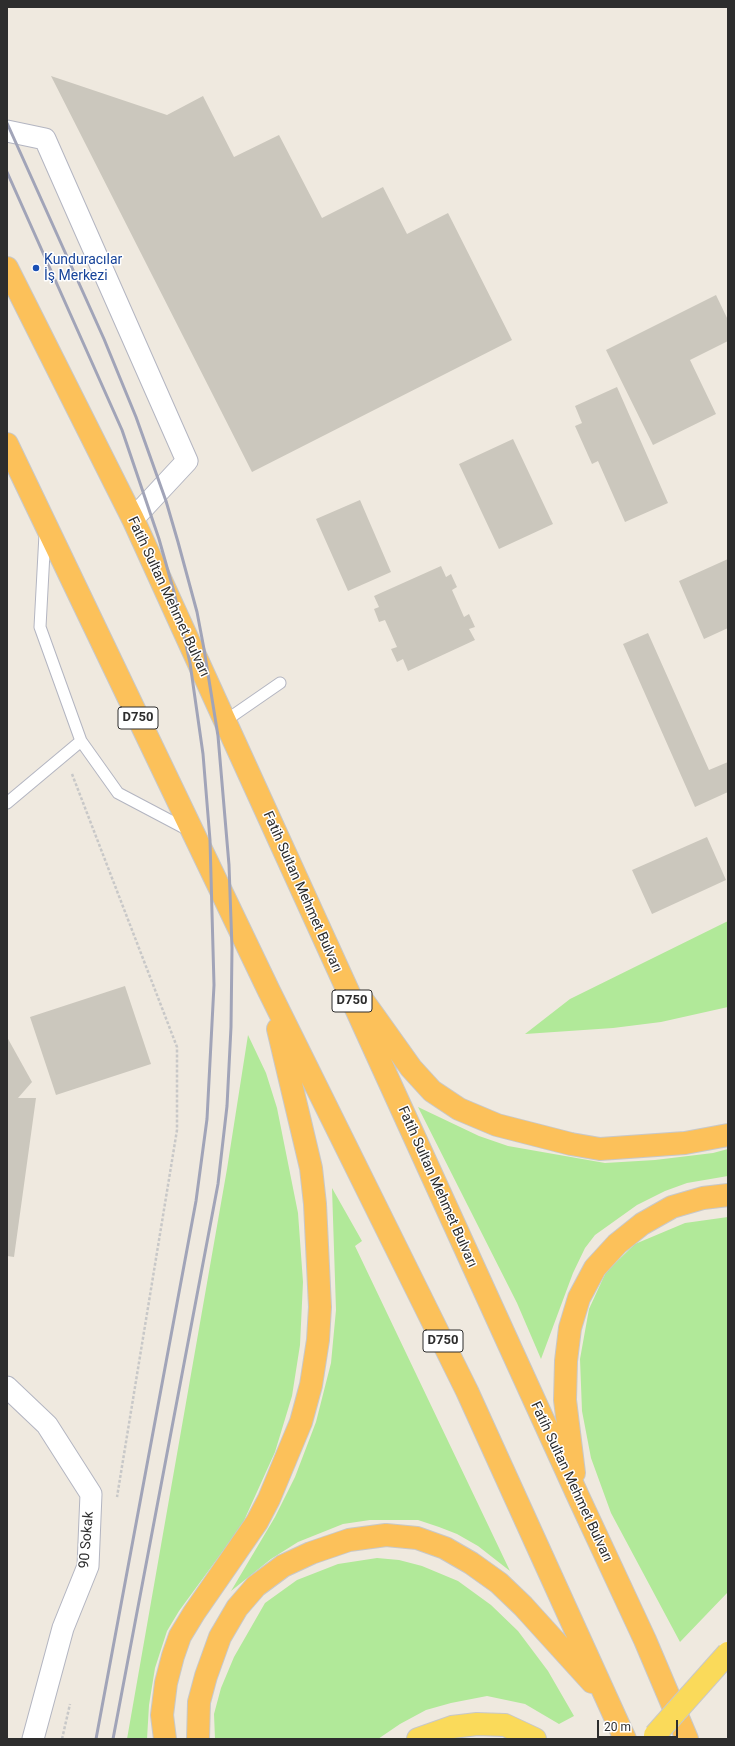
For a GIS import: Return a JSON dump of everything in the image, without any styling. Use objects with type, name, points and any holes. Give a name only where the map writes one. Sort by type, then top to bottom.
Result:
[{"type":"highway","name":"Fatih Sultan Mehmet Bulvarı","points":[[7,268],[133,519],[645,1640],[687,1739]]},
{"type":"highway","name":"D750","points":[[7,444],[269,991],[467,1391],[625,1739]]},
{"type":"highway","points":[[329,951],[387,1036],[411,1068],[432,1091],[459,1109],[504,1127],[571,1144],[600,1149],[685,1143],[728,1135]]},
{"type":"highway","points":[[165,1739],[162,1715],[166,1683],[180,1636],[194,1613],[257,1522],[269,1499],[301,1422],[311,1385],[318,1340],[320,1307],[311,1168],[269,991]]},
{"type":"highway","points":[[577,1494],[565,1400],[566,1361],[570,1328],[579,1298],[595,1268],[617,1244],[642,1224],[672,1207],[703,1198],[728,1195]]},
{"type":"highway","points":[[198,1739],[199,1702],[213,1654],[220,1637],[237,1608],[256,1586],[283,1566],[311,1553],[349,1540],[386,1536],[417,1538],[445,1548],[471,1563],[499,1583],[523,1606],[605,1697]]},
{"type":"main road","points":[[653,1737],[728,1653]]},
{"type":"main road","points":[[418,1739],[452,1727],[477,1724],[505,1725],[535,1739]]},
{"type":"street","points":[[7,131],[46,140],[187,461],[133,519]]},
{"type":"street","name":"90 Sokak","points":[[7,1387],[46,1425],[91,1494],[88,1566],[63,1628],[33,1739]]},
{"type":"lane","points":[[46,526],[40,627],[81,741],[118,793],[193,832]]},
{"type":"lane","points":[[225,721],[280,683]]},
{"type":"lane","points":[[7,803],[81,741]]},
{"type":"path","points":[[65,754],[177,1047],[177,1130],[117,1498]]},
{"type":"path","points":[[62,1739],[71,1699]]},
{"type":"green space","points":[[728,921],[728,1007],[661,1022],[613,1028],[525,1034],[570,999]]},
{"type":"green space","points":[[248,1035],[266,1073],[277,1108],[298,1213],[303,1282],[300,1345],[292,1396],[275,1452],[242,1525],[179,1611],[167,1631],[155,1668],[149,1705],[147,1739],[127,1739],[227,1169]]},
{"type":"green space","points":[[418,1107],[479,1136],[508,1146],[605,1163],[655,1160],[713,1153],[728,1149],[728,1176],[687,1183],[665,1191],[637,1205],[595,1235],[585,1248],[573,1273],[541,1359],[517,1303]]},
{"type":"green space","points":[[332,1188],[362,1241],[355,1246],[510,1571],[478,1546],[457,1534],[439,1527],[418,1520],[370,1520],[343,1524],[298,1542],[271,1559],[231,1591],[275,1517],[295,1477],[316,1422],[331,1363],[336,1310]]},
{"type":"green space","points":[[728,1217],[728,1592],[680,1642],[611,1513],[591,1458],[582,1411],[580,1359],[589,1309],[606,1272],[635,1244],[685,1223]]},
{"type":"green space","points":[[377,1558],[399,1560],[422,1566],[458,1581],[491,1605],[518,1631],[548,1671],[574,1716],[559,1724],[525,1704],[487,1696],[451,1703],[426,1710],[400,1724],[378,1739],[215,1739],[214,1714],[221,1688],[234,1657],[265,1603],[297,1580],[338,1564]]},
{"type":"building","points":[[51,76],[167,115],[203,96],[234,157],[279,135],[322,218],[383,187],[407,234],[448,213],[512,340],[252,472]]},
{"type":"building","points":[[716,295],[728,320],[728,341],[690,360],[716,414],[653,445],[606,350]]},
{"type":"building","points":[[617,387],[668,503],[625,522],[598,461],[592,464],[575,426],[582,423],[575,406]]},
{"type":"building","points":[[513,439],[553,524],[499,549],[459,464]]},
{"type":"building","points":[[360,500],[391,572],[348,591],[316,519]]},
{"type":"building","points":[[728,559],[728,628],[704,639],[679,581]]},
{"type":"building","points":[[441,566],[446,577],[451,574],[457,587],[452,590],[464,617],[469,614],[475,627],[469,629],[475,640],[408,671],[403,659],[397,662],[391,649],[397,647],[385,620],[379,622],[374,609],[379,607],[374,596]]},
{"type":"building","points":[[648,633],[709,770],[728,762],[728,792],[695,807],[623,644]]},
{"type":"building","points":[[707,837],[726,880],[652,914],[632,870]]},
{"type":"building","points":[[125,986],[151,1064],[56,1095],[30,1017]]},
{"type":"building","points":[[7,1037],[32,1082],[18,1098],[36,1098],[14,1257],[7,1256]]},
{"type":"railway","points":[[7,123],[104,339],[136,417],[166,501],[197,612],[204,649],[218,736],[229,865],[232,948],[231,1027],[227,1106],[218,1184],[113,1739]]},
{"type":"railway","points":[[7,172],[122,430],[159,539],[174,592],[190,663],[203,754],[210,840],[214,985],[207,1119],[196,1201],[96,1739]]},
{"type":"place","name":"Kunduracılar İş Merkezi","points":[[36,268]]}]
